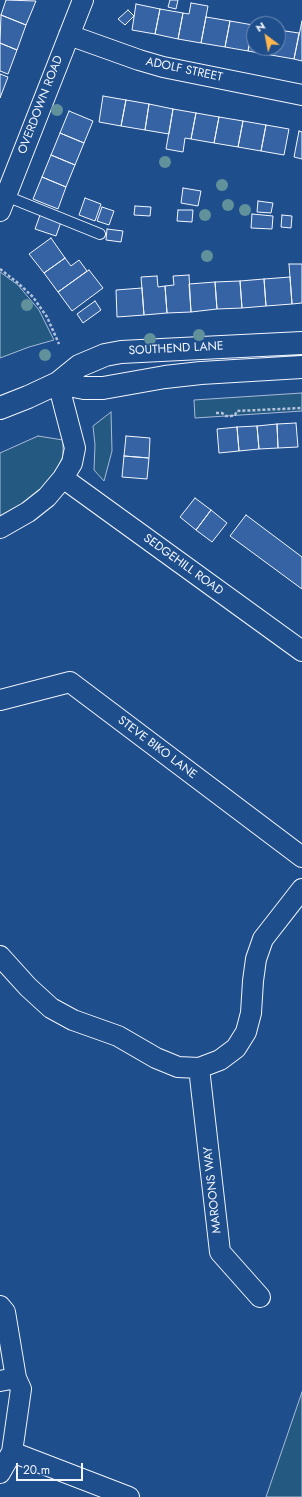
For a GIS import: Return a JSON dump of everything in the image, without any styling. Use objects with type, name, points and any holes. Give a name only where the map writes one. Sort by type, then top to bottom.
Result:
[{"type":"main road","name":"SOUTHEND LANE","points":[[0,408],[58,383],[79,366],[105,355],[121,352],[302,343]]},
{"type":"main road","name":"SOUTHEND LANE","points":[[58,383],[84,388],[103,388],[179,375],[302,367]]},
{"type":"street","name":"OVERDOWN ROAD","points":[[3,204],[83,0]]},
{"type":"street","name":"ADOLF STREET","points":[[69,35],[138,60],[163,67],[302,95]]},
{"type":"street","points":[[0,528],[28,512],[47,497],[63,478],[72,463],[74,448],[58,383]]},
{"type":"street","name":"SEDGEHILL ROAD","points":[[63,478],[302,651]]},
{"type":"street","name":"STEVE BIKO LANE","points":[[0,700],[70,682],[302,857]]},
{"type":"street","points":[[0,956],[28,987],[51,1008],[73,1020],[118,1036],[156,1058],[178,1067],[199,1068],[220,1060],[236,1048],[246,1032],[251,1014],[252,981],[256,959],[263,940],[302,889]]},
{"type":"street","name":"MAROONS WAY","points":[[199,1068],[220,1252],[260,1297]]},
{"type":"street","points":[[0,1306],[5,1312],[8,1380],[21,1389],[12,1452],[0,1473]]},
{"type":"street","points":[[12,1452],[129,1497]]},
{"type":"lane","points":[[3,204],[100,234]]},
{"type":"path","points":[[0,269],[18,282],[33,297],[47,316],[59,344]]},
{"type":"path","points":[[216,413],[231,416],[235,415],[237,411],[302,408]]},
{"type":"shaded area","points":[[0,272],[18,285],[39,310],[54,340],[29,347],[0,358]]},
{"type":"shaded area","points":[[302,393],[302,411],[195,418],[194,400]]},
{"type":"shaded area","points":[[111,412],[112,451],[104,481],[94,470],[95,445],[93,426]]},
{"type":"shaded area","points":[[38,436],[63,440],[63,456],[57,469],[47,483],[24,503],[0,517],[0,453]]},
{"type":"shaded area","points":[[302,1392],[302,1497],[266,1497]]},
{"type":"building","points":[[6,0],[36,1],[26,25],[1,15]]},
{"type":"building","points":[[170,0],[178,0],[176,9],[168,7]]},
{"type":"building","points":[[191,3],[208,6],[201,43],[178,39],[183,13],[189,14]]},
{"type":"building","points":[[136,4],[160,9],[155,34],[132,30]]},
{"type":"building","points":[[160,9],[183,13],[178,39],[155,34]]},
{"type":"building","points":[[128,10],[134,16],[125,25],[118,19]]},
{"type":"building","points":[[1,15],[26,25],[17,50],[0,43]]},
{"type":"building","points":[[206,17],[230,21],[225,47],[201,43]]},
{"type":"building","points":[[230,21],[246,24],[246,51],[225,47]]},
{"type":"building","points":[[302,21],[302,61],[294,59]]},
{"type":"building","points":[[286,31],[299,33],[294,59],[277,56],[286,56]]},
{"type":"building","points":[[0,43],[17,50],[8,74],[0,71]]},
{"type":"building","points":[[0,74],[8,77],[0,98]]},
{"type":"building","points":[[103,96],[126,100],[121,126],[99,122]]},
{"type":"building","points":[[126,100],[149,104],[145,130],[121,126]]},
{"type":"building","points":[[149,104],[173,109],[169,134],[145,130]]},
{"type":"building","points":[[173,109],[196,113],[191,139],[185,138],[183,152],[166,149]]},
{"type":"building","points":[[69,111],[93,121],[84,143],[60,133]]},
{"type":"building","points":[[196,113],[219,117],[214,143],[191,139]]},
{"type":"building","points":[[219,117],[243,121],[238,147],[214,143]]},
{"type":"building","points":[[243,121],[266,125],[261,151],[238,147]]},
{"type":"building","points":[[266,125],[289,129],[284,155],[261,151]]},
{"type":"building","points":[[299,131],[302,132],[302,159],[294,157]]},
{"type":"building","points":[[60,133],[84,143],[75,165],[51,155]]},
{"type":"building","points":[[51,155],[75,165],[66,187],[42,177]]},
{"type":"building","points":[[42,177],[66,187],[58,209],[33,199]]},
{"type":"building","points":[[183,188],[201,191],[198,206],[181,203]]},
{"type":"building","points":[[85,198],[101,204],[95,221],[79,215]]},
{"type":"building","points":[[258,201],[273,203],[271,213],[257,212]]},
{"type":"building","points":[[135,206],[151,207],[150,216],[134,215]]},
{"type":"building","points":[[102,207],[114,211],[109,225],[97,221]]},
{"type":"building","points":[[178,210],[193,210],[192,222],[177,221]]},
{"type":"building","points":[[252,214],[273,216],[272,229],[251,228]]},
{"type":"building","points":[[40,215],[61,222],[56,236],[35,229]]},
{"type":"building","points":[[282,215],[292,216],[291,228],[281,227]]},
{"type":"building","points":[[107,229],[123,231],[121,242],[106,240]]},
{"type":"building","points":[[51,238],[65,258],[44,273],[29,254]]},
{"type":"building","points":[[65,258],[71,266],[79,260],[87,271],[58,292],[44,273]]},
{"type":"building","points":[[289,264],[302,264],[302,303],[292,304]]},
{"type":"building","points":[[89,270],[103,288],[72,311],[58,292]]},
{"type":"building","points":[[189,275],[191,312],[167,313],[165,286],[174,285],[173,276]]},
{"type":"building","points":[[157,276],[158,287],[165,286],[167,313],[144,315],[141,277]]},
{"type":"building","points":[[290,277],[292,304],[266,306],[264,279]]},
{"type":"building","points":[[264,279],[266,306],[242,308],[240,281]]},
{"type":"building","points":[[240,281],[242,308],[217,309],[215,282]]},
{"type":"building","points":[[215,282],[217,309],[191,312],[189,284]]},
{"type":"building","points":[[142,288],[144,315],[117,317],[116,290]]},
{"type":"building","points":[[95,301],[101,310],[83,323],[77,314]]},
{"type":"building","points":[[296,423],[298,447],[278,448],[277,424]]},
{"type":"building","points":[[277,424],[278,448],[259,449],[257,426]]},
{"type":"building","points":[[257,426],[259,449],[239,451],[237,427]]},
{"type":"building","points":[[237,427],[239,451],[219,453],[217,429]]},
{"type":"building","points":[[126,436],[150,438],[149,458],[124,456]]},
{"type":"building","points":[[124,456],[149,458],[147,479],[122,477]]},
{"type":"building","points":[[195,498],[211,510],[196,530],[180,517]]},
{"type":"building","points":[[211,510],[227,523],[212,542],[196,530]]},
{"type":"building","points":[[246,515],[302,557],[302,589],[230,536]]}]
